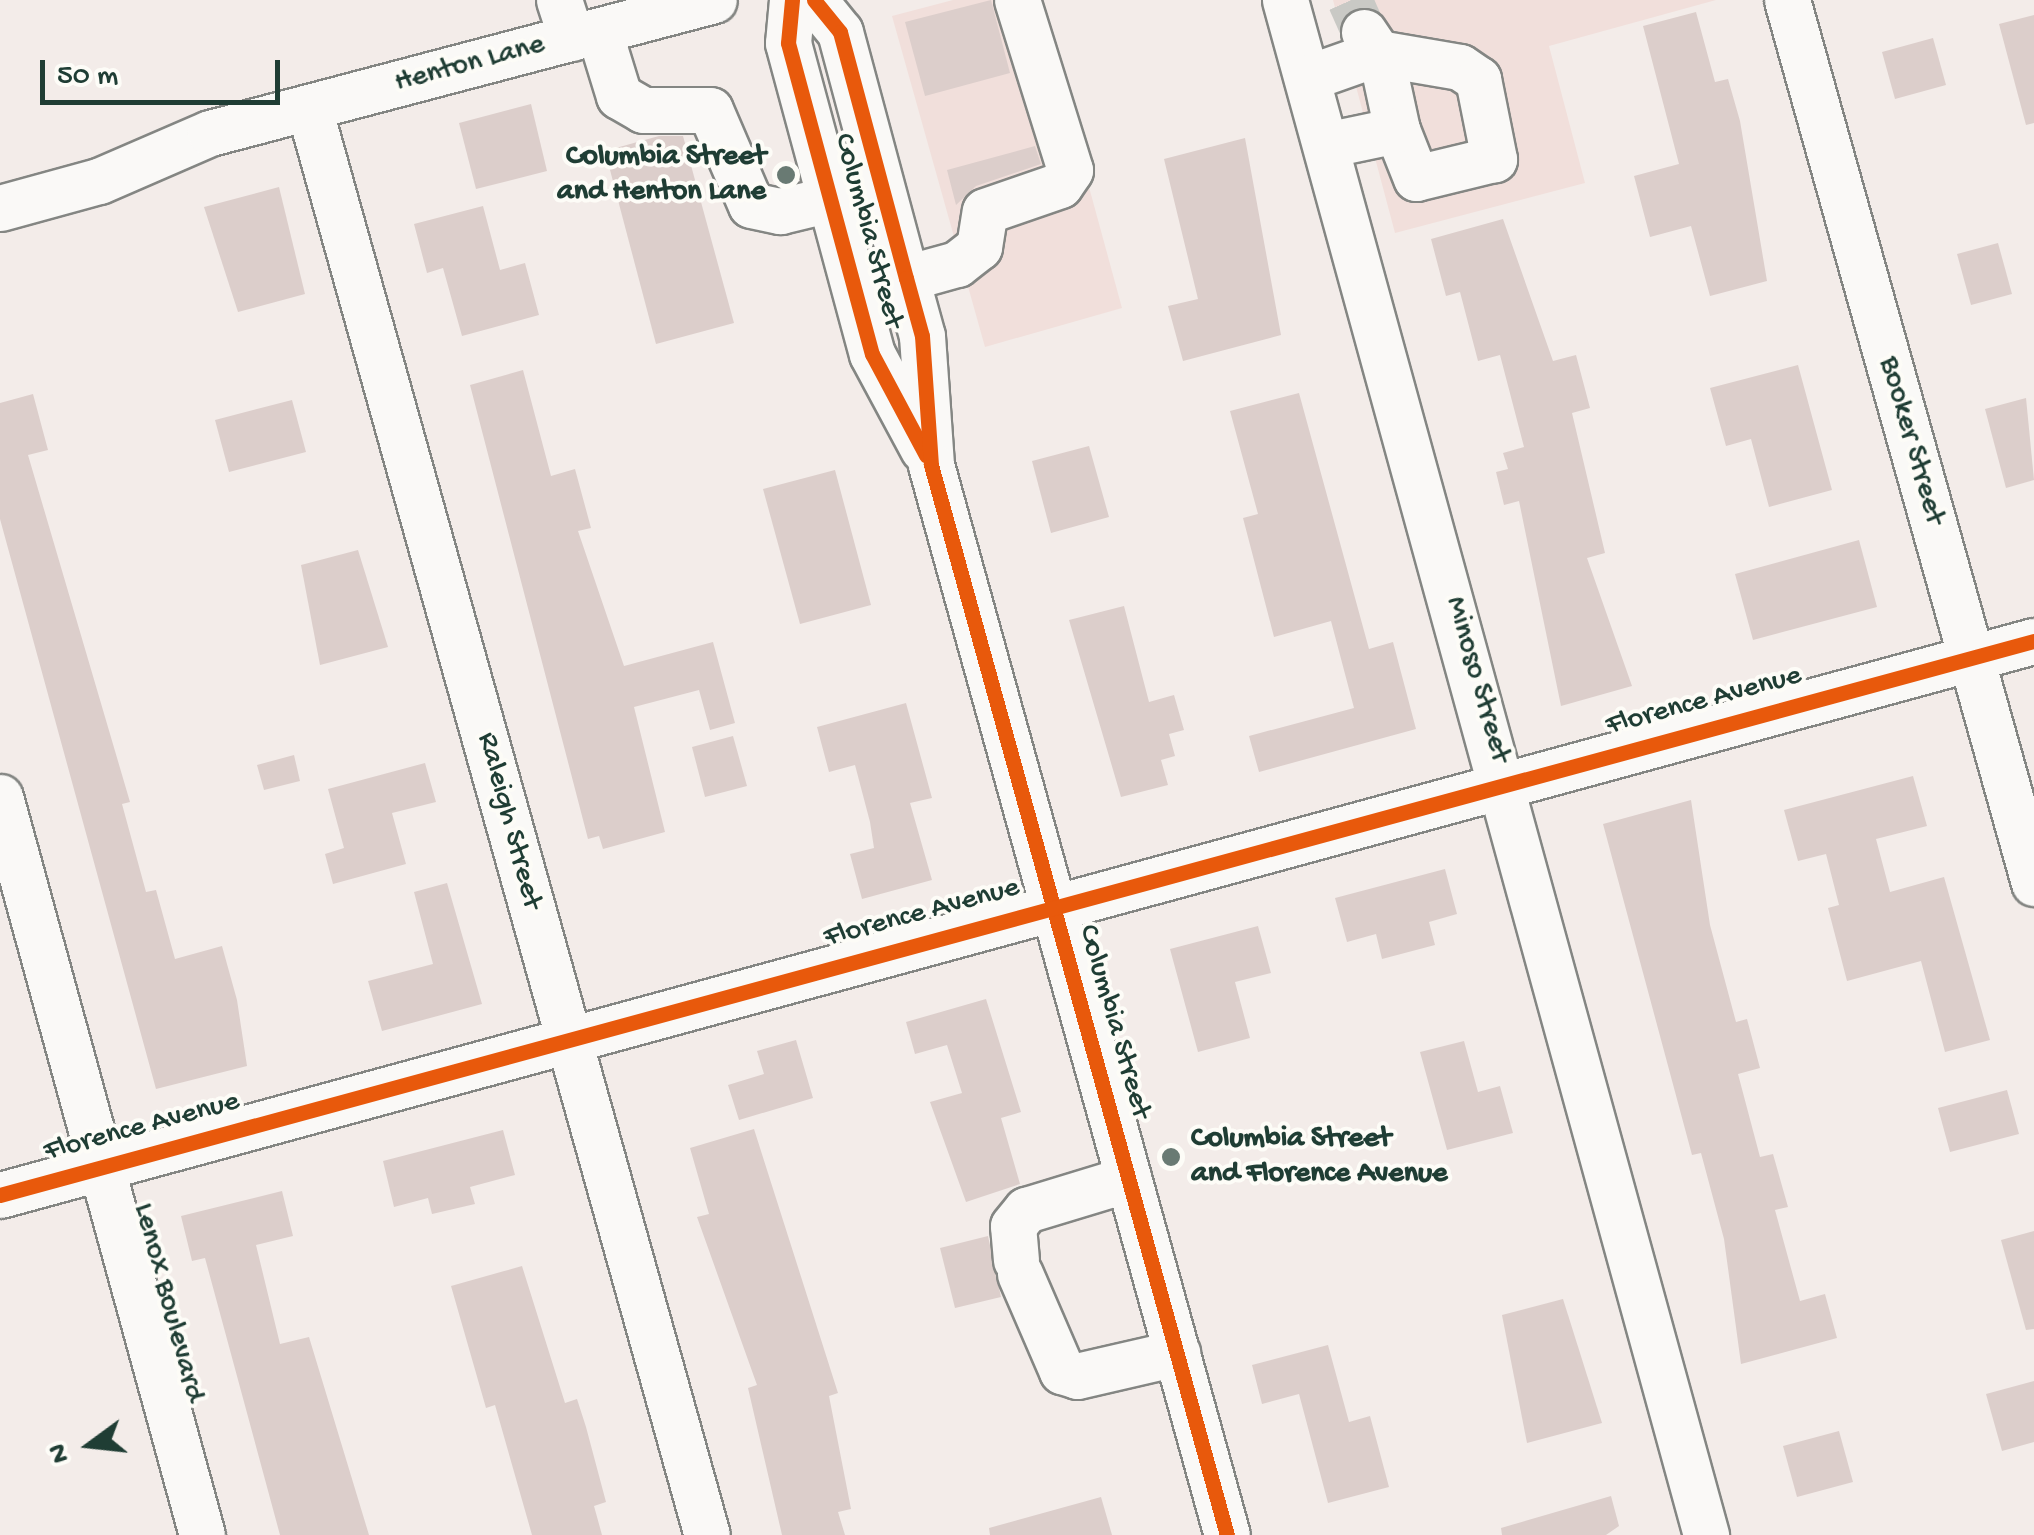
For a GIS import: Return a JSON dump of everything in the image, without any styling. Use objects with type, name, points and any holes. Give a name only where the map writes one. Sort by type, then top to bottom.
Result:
[{"type":"street","name":"Henton Lane","points":[[0,208],[99,181],[210,133],[310,108],[576,23],[714,0]]},
{"type":"street","name":"Columbia Street","points":[[792,0],[788,43],[872,354],[931,465]]},
{"type":"street","name":"Columbia Street","points":[[814,0],[840,32],[922,336],[931,465],[1227,1535]]},
{"type":"street","points":[[906,278],[957,264],[978,247],[985,211],[1060,186],[1070,170],[1017,0]]},
{"type":"street","name":"Minoso Street","points":[[1285,0],[1506,786],[1706,1535]]},
{"type":"street","name":"Booker Street","points":[[1787,0],[2034,882]]},
{"type":"street","points":[[576,23],[620,96],[643,110],[710,110],[750,205],[780,211],[830,199]]},
{"type":"street","points":[[1308,78],[1371,43],[1460,67],[1478,79],[1494,159],[1416,178],[1371,43]]},
{"type":"street","name":"Raleigh Street","points":[[310,108],[707,1535]]},
{"type":"street","points":[[1326,145],[1397,130]]},
{"type":"street","name":"Florence Avenue","points":[[0,1195],[2034,640]]},
{"type":"street","name":"Lenox Boulevard","points":[[0,797],[12,889],[101,1168],[202,1535]]},
{"type":"street","points":[[1128,1179],[1026,1210],[1013,1226],[1018,1267],[1062,1371],[1076,1376],[1177,1353]]},
{"type":"shaded area","points":[[953,0],[1038,0],[1122,308],[985,347],[892,16]]},
{"type":"shaded area","points":[[1333,0],[1716,0],[1549,46],[1585,183],[1395,233]]},
{"type":"building","points":[[991,0],[1010,73],[925,96],[905,22]]},
{"type":"building","points":[[1696,12],[1715,82],[1728,79],[1740,121],[1767,281],[1710,296],[1691,226],[1650,237],[1634,176],[1679,164],[1643,26]]},
{"type":"building","points":[[2034,15],[2034,123],[2026,125],[1999,24]]},
{"type":"building","points":[[1933,38],[1946,85],[1895,99],[1882,52]]},
{"type":"building","points":[[531,104],[547,171],[476,189],[459,123]]},
{"type":"building","points":[[659,136],[683,136],[734,323],[656,344],[605,151]]},
{"type":"building","points":[[1245,138],[1281,335],[1183,361],[1168,306],[1198,299],[1164,159]]},
{"type":"building","points":[[1035,146],[1041,164],[976,186],[956,205],[947,170]]},
{"type":"building","points":[[279,187],[305,294],[238,312],[204,207]]},
{"type":"building","points":[[483,206],[500,270],[525,263],[539,315],[462,336],[443,268],[427,273],[414,224]]},
{"type":"building","points":[[1503,219],[1553,361],[1576,355],[1590,408],[1572,413],[1605,553],[1587,558],[1632,686],[1561,706],[1519,501],[1504,505],[1496,472],[1508,469],[1503,453],[1524,447],[1500,355],[1478,361],[1460,292],[1446,296],[1431,239]]},
{"type":"building","points":[[1998,243],[2012,294],[1971,305],[1957,254]]},
{"type":"building","points":[[1798,365],[1832,490],[1769,507],[1751,439],[1726,446],[1710,388]]},
{"type":"building","points":[[523,370],[551,476],[575,469],[591,528],[578,531],[624,666],[713,642],[735,723],[710,730],[699,690],[634,707],[665,832],[603,849],[599,836],[588,839],[470,385]]},
{"type":"building","points":[[1299,393],[1369,649],[1393,642],[1416,729],[1259,772],[1249,736],[1354,708],[1331,621],[1274,637],[1243,518],[1258,514],[1230,411]]},
{"type":"building","points":[[33,394],[48,450],[28,455],[130,802],[122,804],[146,892],[156,890],[175,959],[222,946],[237,1000],[247,1066],[156,1089],[0,519],[0,403]]},
{"type":"building","points":[[2026,398],[2034,480],[2006,488],[1985,409]]},
{"type":"building","points":[[292,400],[306,452],[229,472],[215,420]]},
{"type":"building","points":[[1089,446],[1109,517],[1051,533],[1032,461]]},
{"type":"building","points":[[835,470],[871,605],[800,624],[763,489]]},
{"type":"building","points":[[1859,540],[1877,607],[1753,640],[1735,574]]},
{"type":"building","points":[[358,550],[388,647],[320,665],[301,565]]},
{"type":"building","points":[[1124,606],[1149,702],[1174,695],[1184,730],[1169,734],[1175,756],[1161,760],[1168,785],[1121,797],[1069,620]]},
{"type":"building","points":[[906,703],[932,798],[910,803],[932,880],[862,899],[850,854],[874,848],[870,822],[855,765],[829,772],[817,727]]},
{"type":"building","points":[[733,736],[747,786],[705,797],[692,747]]},
{"type":"building","points":[[294,755],[300,781],[264,790],[257,765]]},
{"type":"building","points":[[425,763],[436,802],[392,813],[406,864],[333,884],[325,854],[344,848],[328,789]]},
{"type":"building","points":[[1913,776],[1927,826],[1876,839],[1890,892],[1944,877],[1990,1040],[1945,1052],[1921,961],[1847,981],[1828,908],[1839,905],[1826,854],[1798,861],[1784,810]]},
{"type":"building","points":[[1691,800],[1710,925],[1736,1022],[1747,1019],[1760,1068],[1738,1074],[1760,1157],[1773,1154],[1788,1207],[1775,1210],[1800,1301],[1825,1294],[1837,1338],[1741,1364],[1724,1239],[1701,1153],[1692,1155],[1603,824]]},
{"type":"building","points":[[1445,869],[1457,914],[1429,922],[1435,945],[1382,959],[1376,934],[1347,942],[1335,898]]},
{"type":"building","points":[[447,883],[482,1004],[382,1031],[368,981],[433,964],[414,892]]},
{"type":"building","points":[[1258,926],[1271,973],[1235,982],[1250,1038],[1198,1052],[1170,949]]},
{"type":"building","points":[[986,999],[1021,1112],[1001,1118],[1020,1184],[966,1202],[930,1102],[962,1093],[947,1045],[915,1054],[906,1022]]},
{"type":"building","points":[[796,1040],[813,1098],[739,1120],[728,1085],[764,1074],[757,1051]]},
{"type":"building","points":[[1464,1041],[1478,1092],[1500,1086],[1513,1133],[1447,1150],[1420,1052]]},
{"type":"building","points":[[2007,1090],[2019,1134],[1950,1152],[1938,1108]]},
{"type":"building","points":[[754,1129],[838,1393],[829,1396],[851,1509],[838,1512],[845,1535],[782,1535],[748,1388],[757,1385],[697,1217],[709,1214],[690,1148]]},
{"type":"building","points":[[503,1130],[515,1175],[470,1187],[475,1204],[432,1214],[428,1198],[394,1207],[383,1161]]},
{"type":"building","points":[[282,1191],[293,1236],[256,1245],[280,1344],[309,1337],[369,1535],[280,1535],[205,1258],[192,1261],[181,1216]]},
{"type":"building","points":[[2034,1231],[2034,1329],[2026,1330],[2001,1240]]},
{"type":"building","points":[[988,1236],[1001,1297],[955,1308],[940,1248]]},
{"type":"building","points":[[522,1266],[565,1403],[577,1399],[586,1427],[606,1502],[594,1506],[602,1535],[532,1535],[495,1405],[486,1408],[451,1286]]},
{"type":"building","points":[[1563,1299],[1602,1423],[1527,1443],[1502,1315]]},
{"type":"building","points":[[1328,1345],[1349,1422],[1370,1416],[1389,1487],[1328,1503],[1299,1394],[1262,1404],[1252,1365]]},
{"type":"building","points":[[2034,1381],[2034,1442],[2002,1451],[1986,1394]]},
{"type":"building","points":[[1839,1431],[1853,1482],[1797,1497],[1783,1446]]},
{"type":"building","points":[[1611,1496],[1619,1526],[1606,1535],[1502,1535],[1501,1528]]},
{"type":"building","points":[[1101,1497],[1112,1535],[990,1535],[989,1528]]},
{"type":"tunnel","points":[[1350,0],[1364,32]]},
{"type":"cycle path","points":[[792,0],[788,43],[872,354],[926,455]]},
{"type":"cycle path","points":[[814,0],[840,32],[922,336],[931,465],[1227,1535]]},
{"type":"cycle path","points":[[0,1195],[2034,641]]},
{"type":"place","name":"Columbia Street and Henton Lane","points":[[786,175]]},
{"type":"place","name":"Columbia Street and Florence Avenue","points":[[1171,1157]]}]
